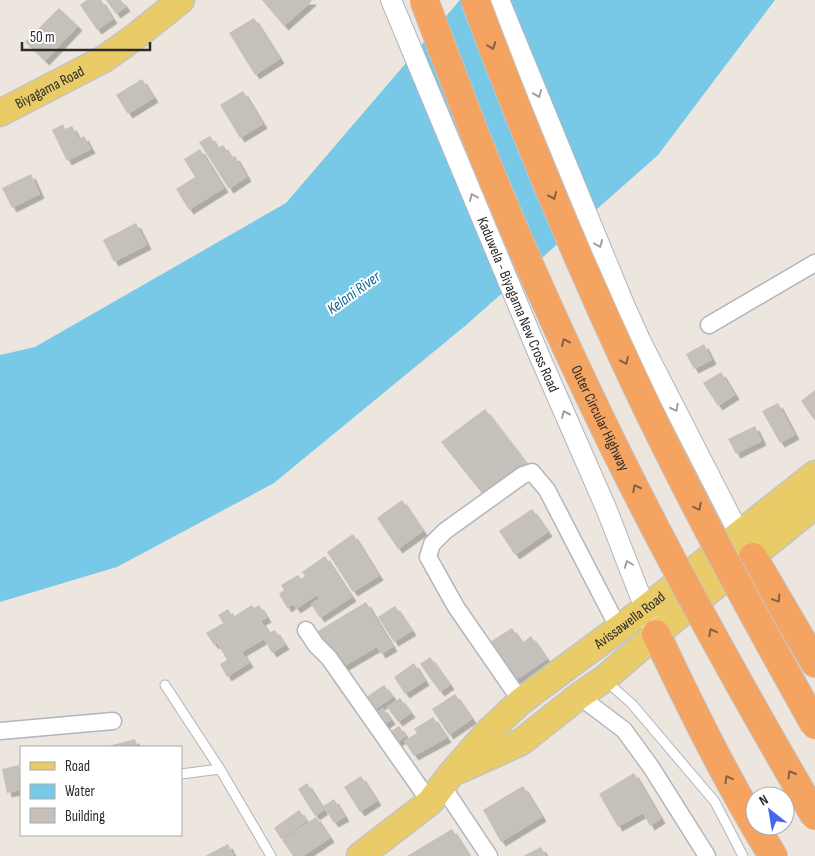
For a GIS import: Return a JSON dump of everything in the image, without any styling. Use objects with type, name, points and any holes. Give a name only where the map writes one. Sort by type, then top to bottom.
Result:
[{"type":"highway","name":"Outer Circular Highway","points":[[424,0],[474,133],[520,242],[590,396],[685,583],[741,687],[815,816]]},
{"type":"highway","points":[[475,0],[517,112],[630,371],[711,533],[815,725]]},
{"type":"highway","points":[[746,546],[815,663]]},
{"type":"highway","points":[[656,634],[704,734],[773,856]]},
{"type":"main road","name":"Biyagama Road","points":[[0,113],[104,59],[135,37],[177,2]]},
{"type":"main road","name":"Avissawella Road","points":[[441,787],[521,742],[579,696],[604,679],[656,634],[746,546],[815,474]]},
{"type":"main road","name":"Avissawella Road","points":[[360,856],[441,787],[488,732],[521,701],[645,609],[815,505]]},
{"type":"street","name":"Kaduwela - Biyagama New Cross Road","points":[[391,0],[539,355],[606,508],[656,634]]},
{"type":"street","points":[[499,0],[641,342],[746,546]]},
{"type":"street","points":[[709,325],[815,263]]},
{"type":"street","points":[[521,701],[456,607],[428,557],[432,544],[445,531],[523,475],[532,472],[547,490],[619,629]]},
{"type":"street","points":[[306,630],[316,645],[441,787],[489,856]]},
{"type":"street","points":[[579,696],[624,730],[651,767],[707,856]]},
{"type":"street","points":[[0,731],[113,720]]},
{"type":"lane","points":[[604,679],[632,704],[715,802],[742,856]]},
{"type":"lane","points":[[165,685],[220,769],[271,856]]},
{"type":"lane","points":[[182,774],[220,769]]},
{"type":"water","name":"Kelani River","points":[[460,0],[775,0],[658,155],[465,326],[274,483],[117,567],[0,602],[0,355],[35,347],[286,203]]},
{"type":"building","points":[[87,0],[101,0],[113,19],[97,30],[80,5]]},
{"type":"building","points":[[106,0],[121,0],[126,7],[116,14]]},
{"type":"building","points":[[262,0],[311,0],[312,1],[284,26]]},
{"type":"building","points":[[59,8],[78,26],[45,61],[25,42]]},
{"type":"building","points":[[254,18],[280,59],[255,75],[229,33]]},
{"type":"building","points":[[142,79],[154,98],[128,114],[116,95]]},
{"type":"building","points":[[243,91],[263,124],[240,138],[220,105]]},
{"type":"building","points":[[63,124],[65,129],[72,126],[79,139],[84,136],[91,149],[67,161],[52,130]]},
{"type":"building","points":[[210,136],[218,148],[223,145],[232,158],[235,156],[247,177],[229,189],[199,142]]},
{"type":"building","points":[[200,149],[224,188],[189,210],[176,189],[195,177],[184,159]]},
{"type":"building","points":[[31,174],[40,194],[12,208],[2,188]]},
{"type":"building","points":[[136,223],[147,245],[114,262],[103,240]]},
{"type":"building","points":[[704,344],[712,360],[694,369],[686,354]]},
{"type":"building","points":[[721,372],[735,395],[718,406],[703,383]]},
{"type":"building","points":[[815,390],[815,421],[801,401]]},
{"type":"building","points":[[778,403],[795,435],[780,443],[762,411]]},
{"type":"building","points":[[485,409],[527,464],[485,497],[441,442]]},
{"type":"building","points":[[755,426],[762,441],[736,454],[728,439]]},
{"type":"building","points":[[402,500],[423,531],[398,549],[377,518]]},
{"type":"building","points":[[532,509],[548,532],[515,555],[499,531]]},
{"type":"building","points":[[353,534],[379,576],[353,592],[327,552]]},
{"type":"building","points":[[325,556],[352,597],[320,618],[311,604],[319,599],[317,595],[296,609],[293,604],[287,608],[279,594],[284,590],[281,585],[298,575],[301,579],[305,576],[302,572]]},
{"type":"building","points":[[366,602],[393,647],[381,654],[377,647],[341,668],[318,631]]},
{"type":"building","points":[[252,605],[254,608],[259,605],[267,618],[261,621],[269,633],[275,630],[285,645],[272,653],[264,639],[242,652],[249,663],[227,677],[220,664],[227,660],[217,643],[214,645],[206,633],[223,623],[218,615],[228,609],[233,617]]},
{"type":"building","points":[[395,606],[412,631],[394,642],[378,617]]},
{"type":"building","points":[[512,628],[522,643],[531,636],[547,659],[516,680],[490,642]]},
{"type":"building","points":[[430,657],[450,685],[440,692],[420,664]]},
{"type":"building","points":[[414,663],[425,681],[405,694],[394,677]]},
{"type":"building","points":[[384,685],[393,697],[370,713],[362,700]]},
{"type":"building","points":[[455,694],[472,719],[449,735],[432,709]]},
{"type":"building","points":[[400,698],[411,713],[398,722],[387,707]]},
{"type":"building","points":[[383,708],[391,720],[381,727],[372,715]]},
{"type":"building","points":[[433,717],[447,738],[414,756],[404,741],[417,733],[414,729]]},
{"type":"building","points":[[399,726],[406,736],[395,744],[388,733]]},
{"type":"building","points":[[135,739],[137,746],[109,746]]},
{"type":"building","points":[[19,765],[20,790],[7,793],[2,769]]},
{"type":"building","points":[[634,773],[661,819],[650,826],[643,813],[618,827],[599,794]]},
{"type":"building","points":[[361,776],[377,801],[360,812],[344,787]]},
{"type":"building","points":[[307,783],[324,810],[315,816],[298,789]]},
{"type":"building","points":[[523,786],[542,817],[501,842],[483,810]]},
{"type":"building","points":[[334,799],[345,817],[334,823],[323,806]]},
{"type":"building","points":[[299,810],[307,821],[281,839],[274,828]]},
{"type":"building","points":[[316,817],[330,838],[303,856],[293,856],[282,840]]},
{"type":"building","points":[[452,829],[469,856],[407,856]]},
{"type":"building","points":[[228,844],[234,856],[205,856]]},
{"type":"building","points":[[541,847],[546,856],[523,856]]}]
